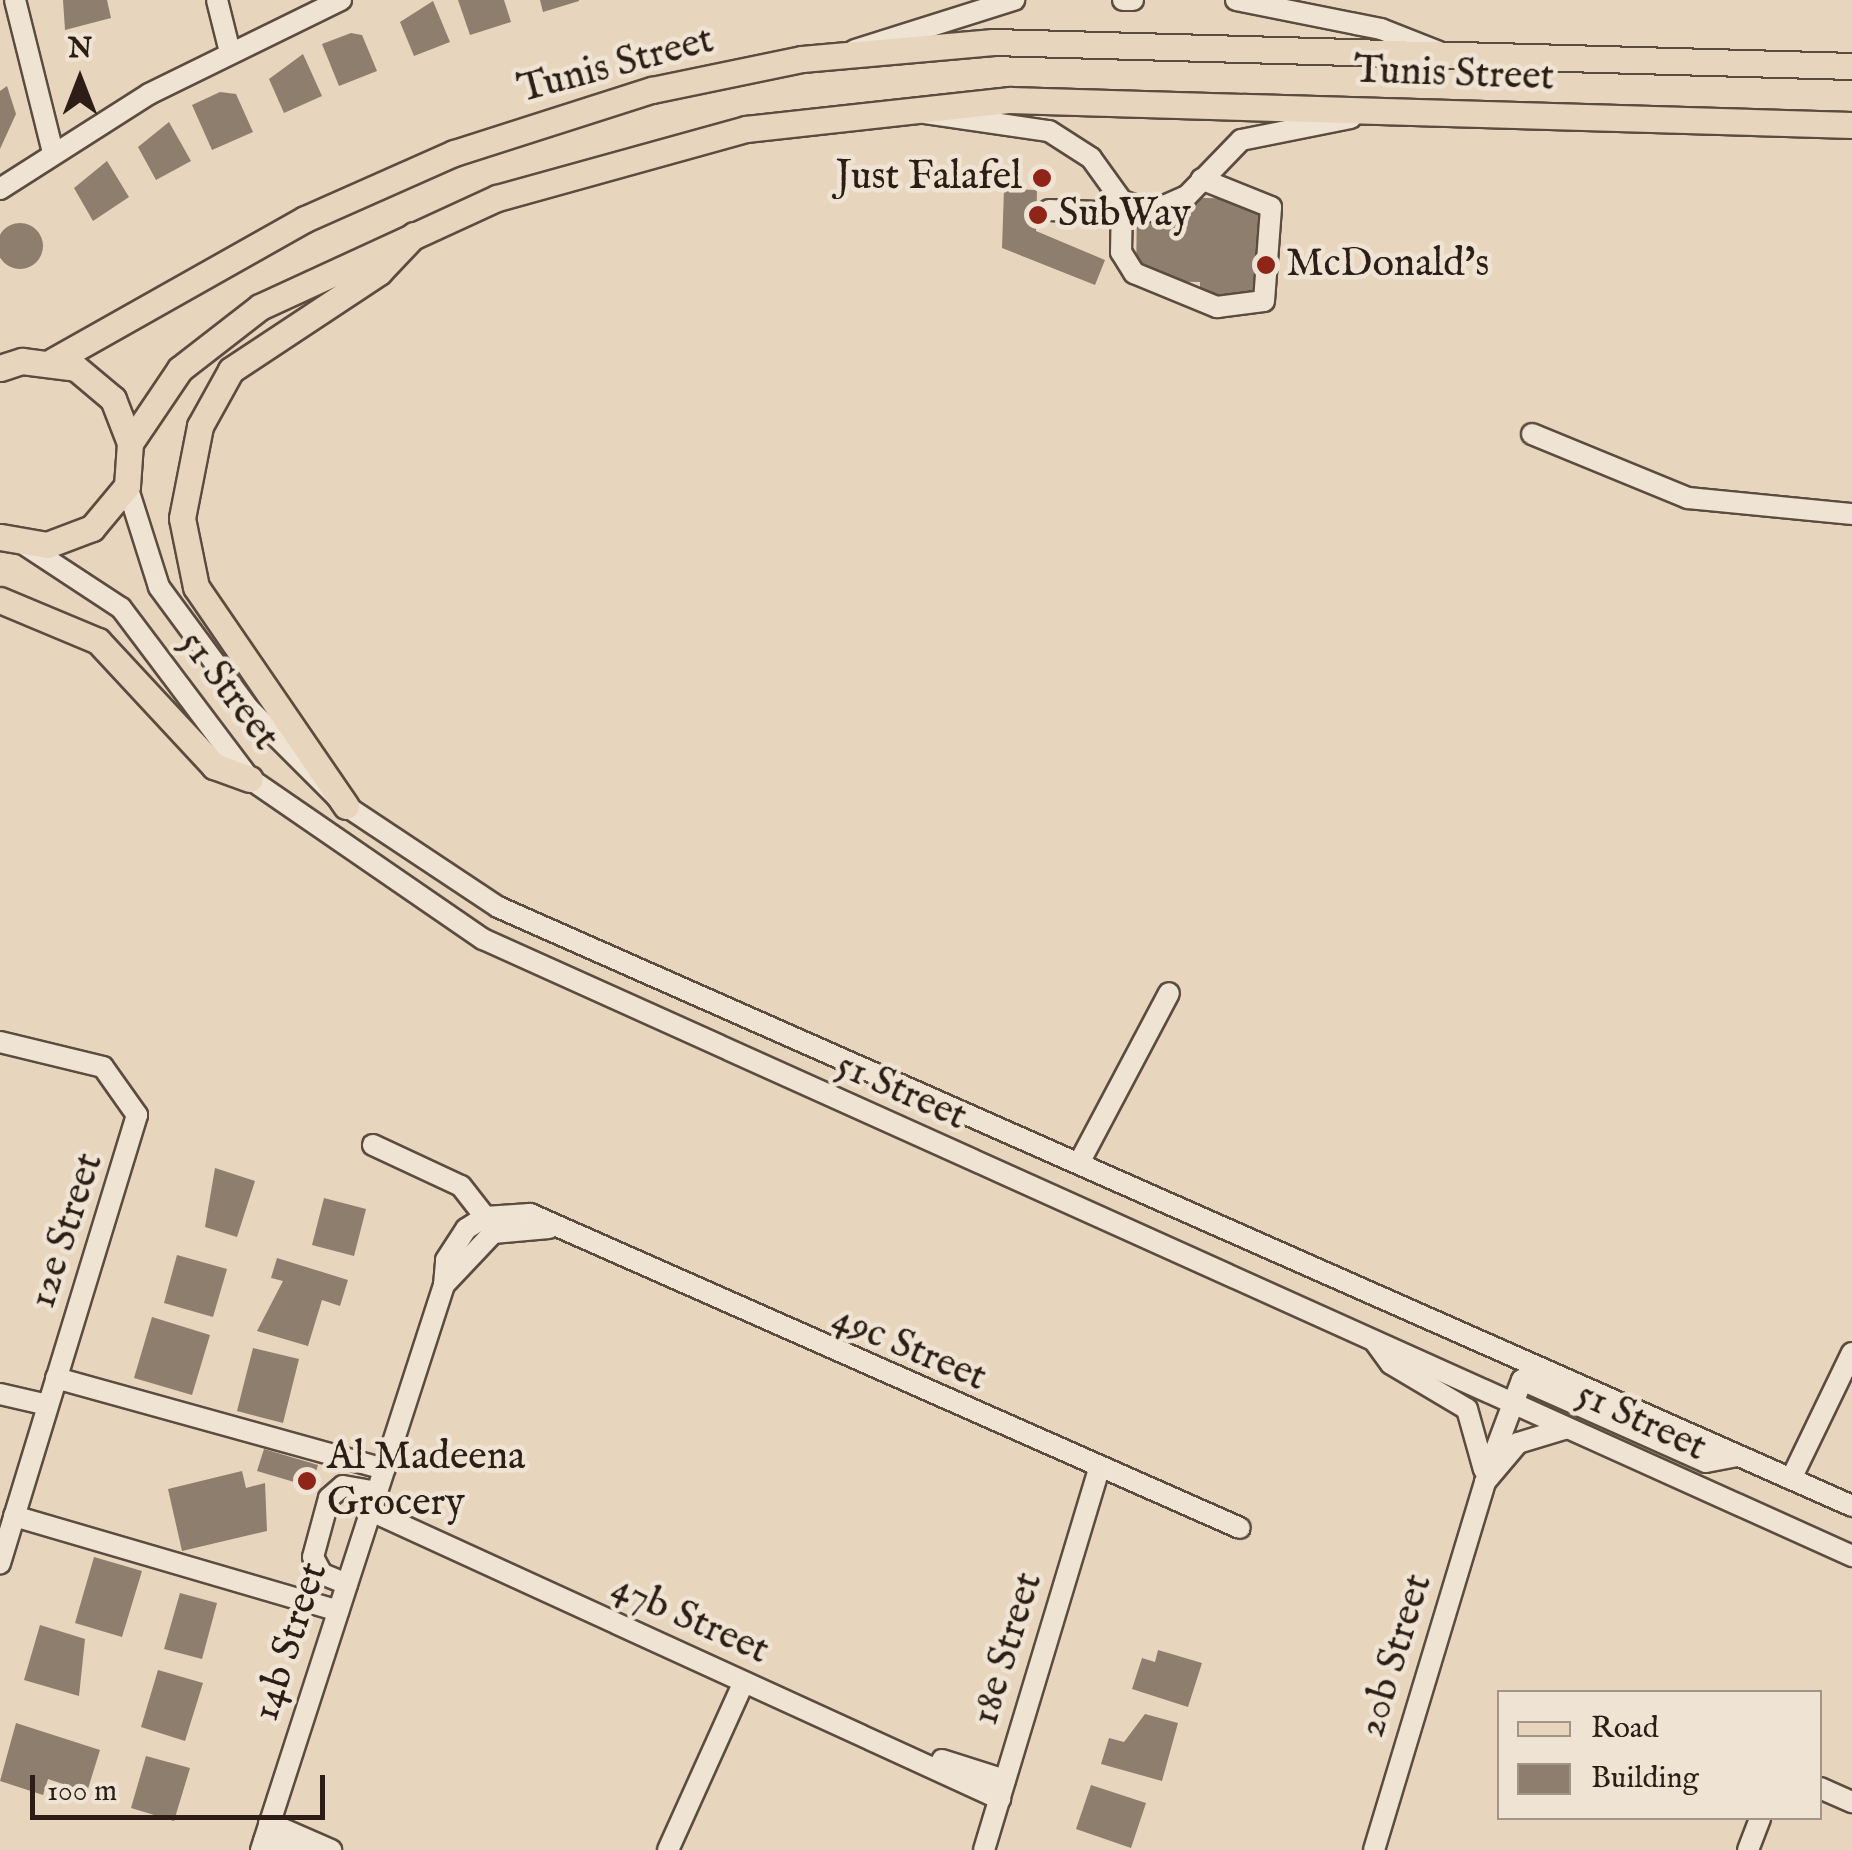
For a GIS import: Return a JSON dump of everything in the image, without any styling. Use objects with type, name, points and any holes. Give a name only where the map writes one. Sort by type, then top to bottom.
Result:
[{"type":"main road","name":"Tunis Street","points":[[53,361],[306,219],[454,154],[652,90],[851,52],[1022,42],[1852,66]]},
{"type":"main road","name":"Tunis Street","points":[[130,443],[161,392],[222,330],[418,230],[683,141],[910,107],[1139,101],[1852,125]]},
{"type":"main road","points":[[346,806],[196,587],[182,518],[200,426],[232,370],[379,272],[418,230]]},
{"type":"main road","points":[[0,368],[53,361],[105,390],[130,443],[127,486],[92,528],[6,539]]},
{"type":"main road","points":[[0,600],[98,641],[214,766],[250,779]]},
{"type":"street","points":[[217,0],[230,52]]},
{"type":"street","points":[[0,189],[53,152],[230,52],[340,0]]},
{"type":"street","points":[[851,52],[1014,0]]},
{"type":"street","points":[[1123,0],[1132,0]]},
{"type":"street","points":[[1236,0],[1381,29],[1441,53]]},
{"type":"street","points":[[10,2],[53,152]]},
{"type":"street","points":[[910,107],[1049,130],[1091,158],[1122,207],[1121,252],[1134,273],[1224,308],[1264,301],[1271,207],[1201,179]]},
{"type":"street","points":[[1048,210],[1166,208],[1254,135],[1390,111]]},
{"type":"street","points":[[1532,434],[1688,498],[1852,514]]},
{"type":"street","name":"51 Street","points":[[127,486],[145,556],[169,601],[249,709],[346,806],[527,922],[1852,1506]]},
{"type":"street","name":"51 Street","points":[[6,539],[121,608],[250,779],[405,890],[563,980],[1509,1398],[1852,1556]]},
{"type":"street","points":[[1079,1164],[1169,994]]},
{"type":"street","name":"12e Street","points":[[0,1042],[91,1062],[129,1092],[135,1137],[0,1564]]},
{"type":"street","points":[[373,1145],[461,1186],[489,1225]]},
{"type":"street","name":"49c Street","points":[[489,1225],[554,1228],[1240,1528]]},
{"type":"street","name":"14b Street","points":[[265,1838],[444,1285],[489,1225]]},
{"type":"street","points":[[1374,1339],[1392,1364],[1466,1409],[1485,1482]]},
{"type":"street","points":[[1791,1479],[1852,1353]]},
{"type":"street","points":[[56,1378],[385,1469]]},
{"type":"street","points":[[1485,1482],[1509,1398],[1522,1380],[1538,1382],[1706,1462],[1737,1456]]},
{"type":"street","points":[[0,1394],[48,1405]]},
{"type":"street","name":"20b Street","points":[[1374,1850],[1485,1482],[1518,1443],[1568,1428]]},
{"type":"street","name":"18e Street","points":[[984,1850],[1099,1468]]},
{"type":"street","points":[[347,1584],[322,1574],[313,1557],[329,1498],[343,1486],[371,1510]]},
{"type":"street","name":"47b Street","points":[[371,1510],[456,1554],[896,1750],[1002,1790]]},
{"type":"street","points":[[14,1516],[338,1611]]},
{"type":"street","points":[[668,1850],[744,1682]]},
{"type":"street","points":[[1822,1789],[1852,1802]]},
{"type":"street","points":[[1748,1850],[1759,1820]]},
{"type":"street","points":[[265,1838],[296,1850]]},
{"type":"street","points":[[265,1838],[331,1850]]},
{"type":"building","points":[[63,0],[107,0],[111,18],[65,30]]},
{"type":"building","points":[[458,0],[504,0],[511,22],[470,35]]},
{"type":"building","points":[[540,0],[579,0],[579,1],[543,12]]},
{"type":"building","points":[[433,1],[450,42],[414,56],[400,22]]},
{"type":"building","points":[[351,33],[362,35],[377,71],[339,86],[322,44]]},
{"type":"building","points":[[303,54],[322,96],[284,113],[269,79]]},
{"type":"building","points":[[7,86],[16,114],[0,149],[0,91]]},
{"type":"building","points":[[220,92],[236,94],[253,132],[212,150],[192,105]]},
{"type":"building","points":[[169,122],[191,161],[156,180],[138,147]]},
{"type":"building","points":[[107,161],[129,197],[93,221],[74,188]]},
{"type":"building","points":[[1004,189],[1037,190],[1036,231],[1105,260],[1095,285],[1002,248]]},
{"type":"building","points":[[1137,197],[1271,199],[1269,297],[1200,296],[1200,282],[1136,281]]},
{"type":"building","points":[[11,225],[29,225],[41,237],[41,255],[29,267],[11,267],[-1,255],[-1,237]]},
{"type":"building","points":[[215,1168],[255,1181],[237,1237],[205,1227]]},
{"type":"building","points":[[324,1198],[366,1209],[354,1256],[312,1245]]},
{"type":"building","points":[[177,1255],[227,1269],[213,1317],[164,1303]]},
{"type":"building","points":[[277,1258],[348,1280],[340,1306],[322,1300],[308,1346],[257,1331],[283,1281],[271,1278]]},
{"type":"building","points":[[152,1317],[210,1335],[192,1395],[134,1378]]},
{"type":"building","points":[[253,1348],[299,1359],[283,1423],[237,1411]]},
{"type":"building","points":[[264,1449],[318,1465],[311,1487],[257,1471]]},
{"type":"building","points":[[242,1471],[246,1488],[265,1483],[267,1531],[182,1551],[168,1489]]},
{"type":"building","points":[[94,1557],[142,1571],[122,1637],[75,1623]]},
{"type":"building","points":[[180,1593],[217,1603],[202,1659],[164,1649]]},
{"type":"building","points":[[40,1625],[85,1639],[79,1696],[24,1680]]},
{"type":"building","points":[[1158,1650],[1202,1663],[1188,1707],[1132,1689],[1142,1658],[1155,1662]]},
{"type":"building","points":[[158,1670],[203,1683],[185,1741],[141,1727]]},
{"type":"building","points":[[1145,1714],[1178,1723],[1162,1781],[1101,1764],[1109,1738],[1124,1742]]},
{"type":"building","points":[[16,1723],[100,1750],[87,1792],[48,1779],[43,1795],[0,1781]]},
{"type":"building","points":[[146,1756],[190,1768],[174,1821],[131,1808]]},
{"type":"building","points":[[1091,1785],[1146,1803],[1131,1848],[1076,1829]]},
{"type":"place","name":"Just Falafel","points":[[1042,178]]},
{"type":"place","name":"SubWay","points":[[1038,215]]},
{"type":"place","name":"McDonald's","points":[[1266,265]]},
{"type":"place","name":"Al Madeena Grocery","points":[[307,1481]]}]
